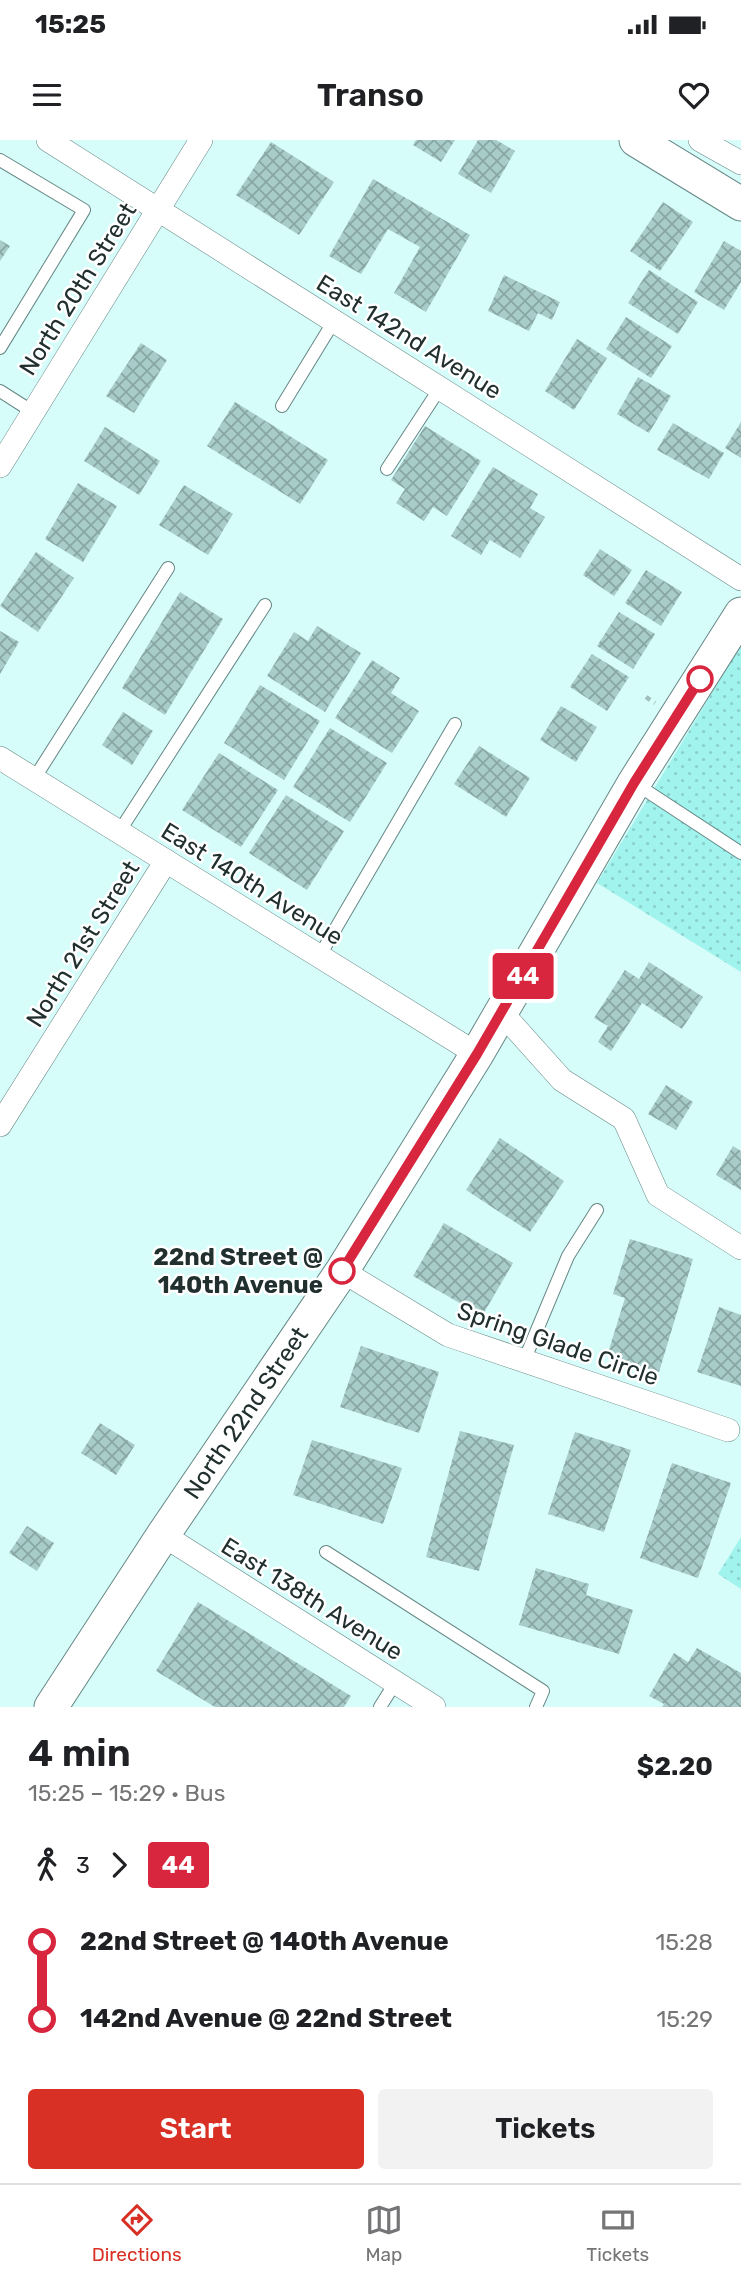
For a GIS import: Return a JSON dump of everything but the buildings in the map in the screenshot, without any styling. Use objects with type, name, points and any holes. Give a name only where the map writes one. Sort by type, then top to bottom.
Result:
[{"type":"street","name":"East 142nd Avenue","points":[[48,140],[741,579]]},
{"type":"street","name":"North 20th Street","points":[[0,466],[201,140]]},
{"type":"street","points":[[638,140],[741,204]]},
{"type":"street","points":[[701,140],[741,163]]},
{"type":"street","name":"North 22nd Street","points":[[51,1707],[163,1535],[342,1271],[502,1013],[634,783],[741,614]]},
{"type":"street","name":"East 140th Avenue","points":[[0,758],[477,1054]]},
{"type":"street","name":"North 21st Street","points":[[0,1125],[166,861]]},
{"type":"street","points":[[502,1013],[562,1080],[624,1119],[659,1195],[741,1248]]},
{"type":"street","name":"Spring Glade Circle","points":[[342,1271],[448,1335],[727,1430]]},
{"type":"street","name":"East 138th Avenue","points":[[163,1535],[434,1707]]},
{"type":"lane","points":[[0,160],[84,210],[0,348]]},
{"type":"lane","points":[[282,406],[334,321]]},
{"type":"lane","points":[[387,469],[440,388]]},
{"type":"lane","points":[[0,391],[33,412]]},
{"type":"lane","points":[[34,779],[168,568]]},
{"type":"lane","points":[[119,832],[265,605]]},
{"type":"lane","points":[[320,957],[455,724]]},
{"type":"lane","points":[[634,783],[741,853]]},
{"type":"lane","points":[[524,1361],[568,1256],[597,1210]]},
{"type":"lane","points":[[326,1552],[543,1691],[536,1707]]},
{"type":"lane","points":[[380,1707],[395,1683]]},
{"type":"shaded area","points":[[741,645],[741,972],[597,883]]},
{"type":"shaded area","points":[[741,1537],[741,1589],[718,1574]]},
{"type":"bus line","name":"44","points":[[342,1271],[477,1054],[634,783],[700,679]]},
{"type":"place","name":"22nd Street @ 140th Avenue","points":[[342,1271]]}]
